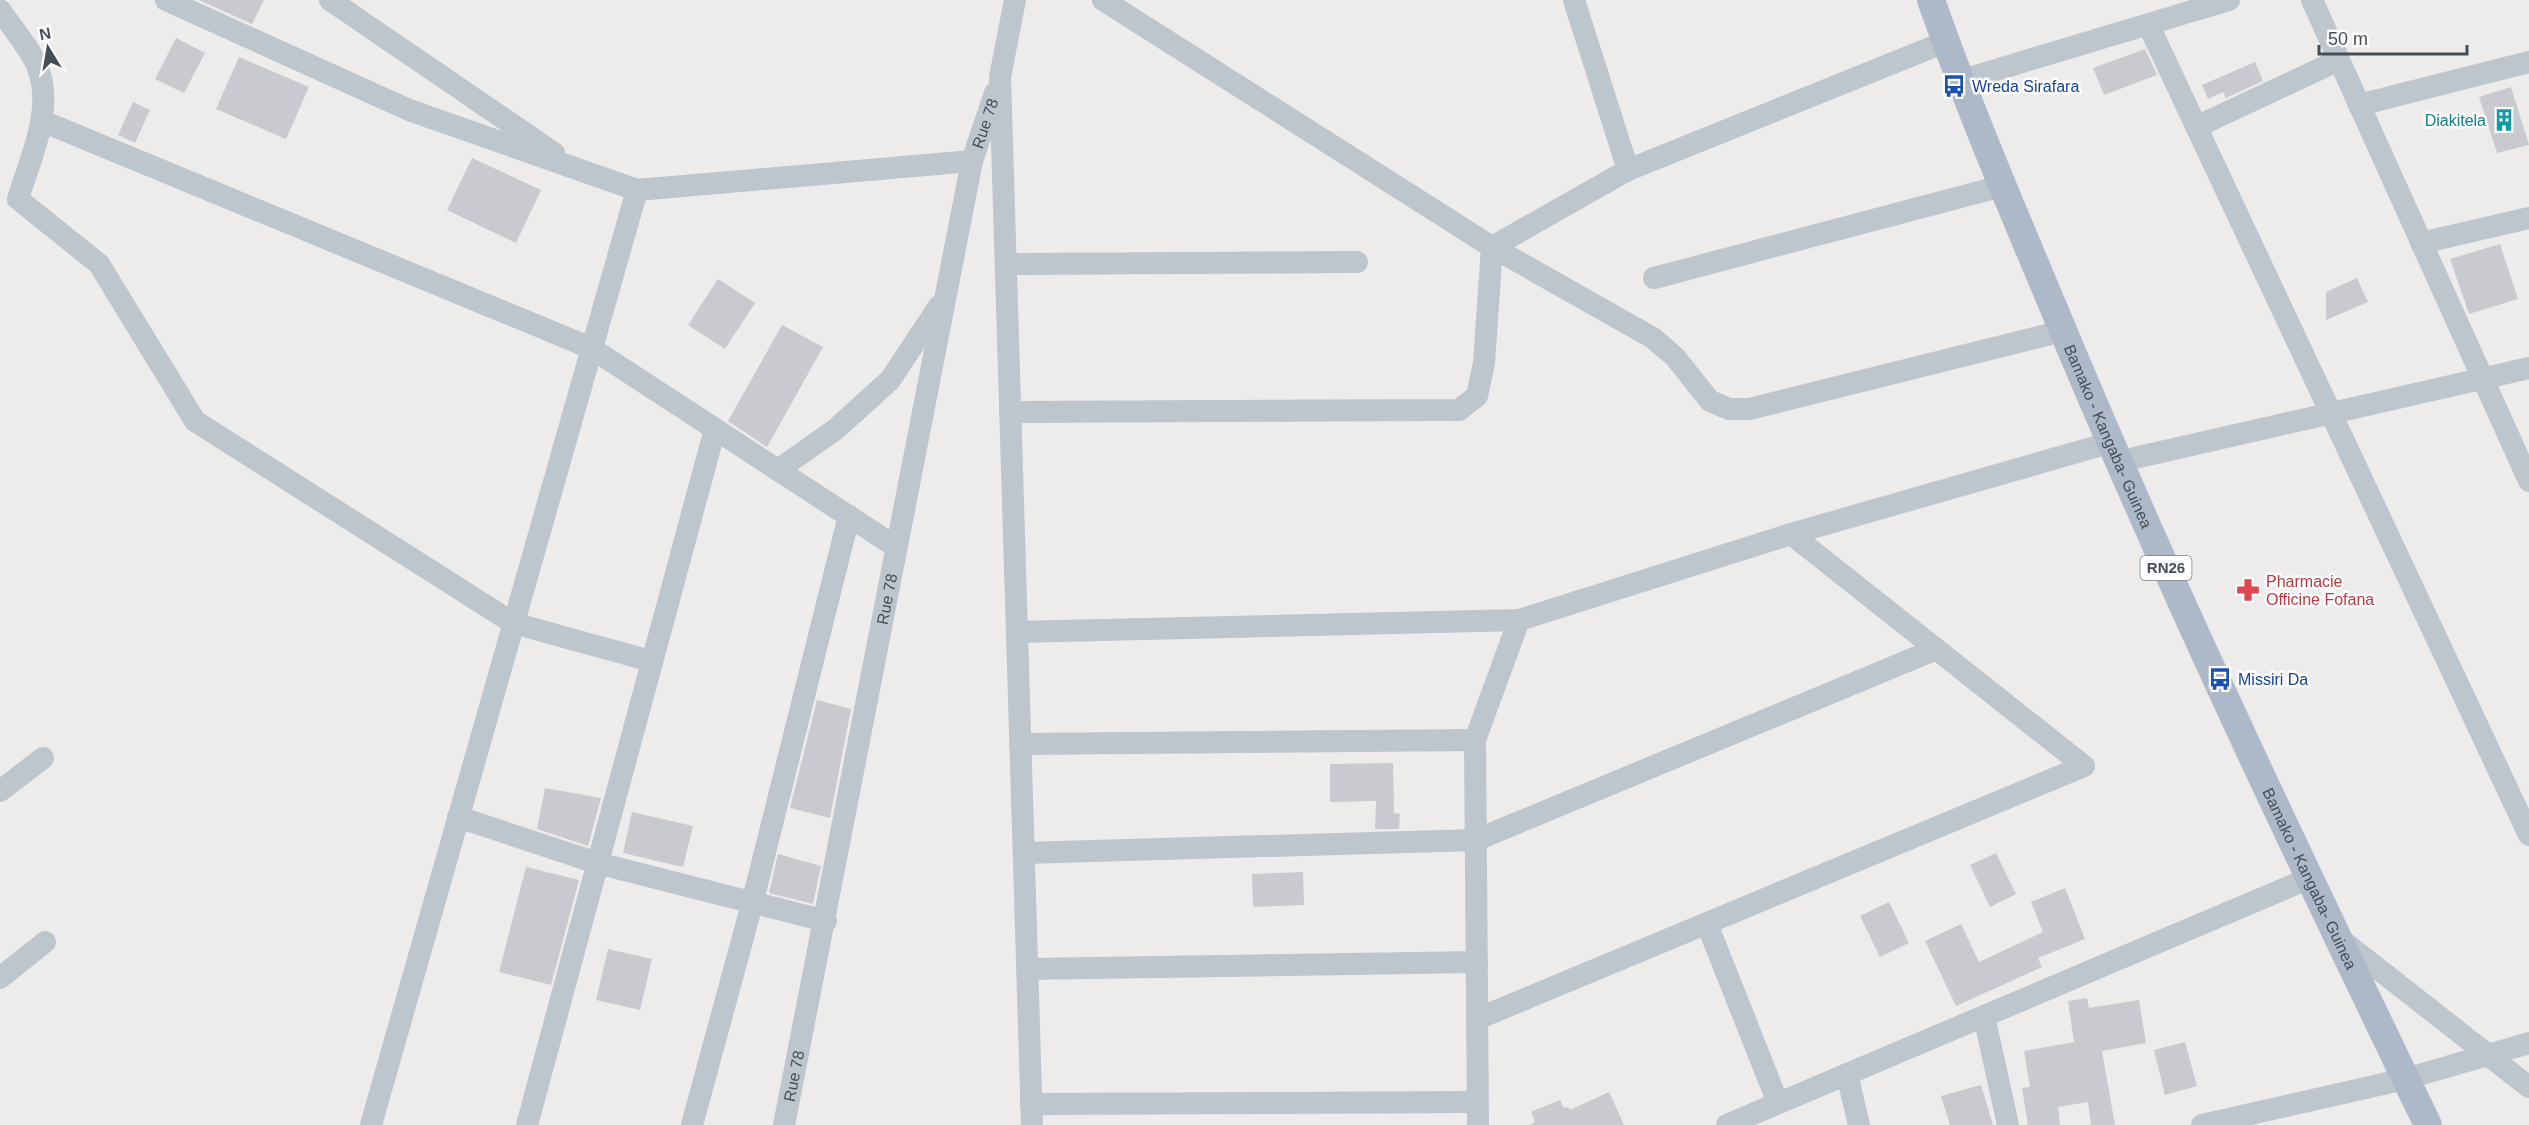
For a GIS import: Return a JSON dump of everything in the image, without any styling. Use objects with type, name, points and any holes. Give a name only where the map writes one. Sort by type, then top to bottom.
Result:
[{"type":"main road","name":"Bamako - Kangaba- Guinea","points":[[1931,0],[1959,81],[2113,453],[2337,936],[2428,1125]]},
{"type":"street","points":[[166,0],[409,110],[637,190],[972,161]]},
{"type":"street","points":[[330,0],[580,171]]},
{"type":"street","points":[[1016,0],[1000,77],[1032,1115],[1478,1102]]},
{"type":"street","points":[[1103,0],[1492,247],[1653,338],[1675,357],[1710,402],[1729,409],[1749,409],[2062,331]]},
{"type":"street","points":[[1574,0],[1628,170]]},
{"type":"street","points":[[1959,81],[2149,26],[2229,0]]},
{"type":"street","points":[[2312,0],[2529,481]]},
{"type":"street","points":[[0,10],[38,68],[45,100],[42,122],[18,199],[99,264],[195,421],[513,624],[651,661]]},
{"type":"street","points":[[2149,26],[2529,835]]},
{"type":"street","points":[[1492,247],[1628,170],[1945,42]]},
{"type":"street","points":[[2196,127],[2339,60]]},
{"type":"street","points":[[2359,105],[2529,62]]},
{"type":"street","name":"Rue 78","points":[[784,1125],[972,161],[1000,77]]},
{"type":"street","points":[[42,122],[591,348],[896,547]]},
{"type":"street","points":[[1654,278],[2002,186]]},
{"type":"street","points":[[371,1125],[637,190]]},
{"type":"street","points":[[2421,243],[2529,218]]},
{"type":"street","points":[[1010,412],[1460,410],[1477,396],[1484,363],[1492,247]]},
{"type":"street","points":[[1005,264],[1357,262]]},
{"type":"street","points":[[778,470],[836,429],[890,380],[945,298]]},
{"type":"street","points":[[1017,632],[1520,620],[1791,534],[2113,453],[2330,412],[2529,368]]},
{"type":"street","points":[[527,1125],[715,429]]},
{"type":"street","points":[[692,1125],[752,904],[849,516]]},
{"type":"street","points":[[1477,1019],[2084,766],[1934,650],[1791,534]]},
{"type":"street","points":[[1478,1125],[1475,740],[1520,620]]},
{"type":"street","points":[[1024,853],[1476,840],[1934,650]]},
{"type":"street","points":[[1020,744],[1475,740]]},
{"type":"street","points":[[0,791],[43,758]]},
{"type":"street","points":[[458,817],[597,863],[825,921]]},
{"type":"street","points":[[1727,1125],[2310,878]]},
{"type":"street","points":[[1707,924],[1778,1103]]},
{"type":"street","points":[[2337,936],[2529,1087]]},
{"type":"street","points":[[0,978],[45,942]]},
{"type":"street","points":[[1027,969],[1477,962]]},
{"type":"street","points":[[1984,1016],[2008,1125]]},
{"type":"street","points":[[2202,1125],[2405,1079],[2529,1043]]},
{"type":"street","points":[[1847,1074],[1859,1125]]},
{"type":"building","points":[[199,0],[264,0],[252,24]]},
{"type":"building","points":[[176,38],[205,53],[184,93],[155,79]]},
{"type":"building","points":[[2145,49],[2157,75],[2104,95],[2093,68]]},
{"type":"building","points":[[239,57],[309,87],[286,139],[216,109]]},
{"type":"building","points":[[2255,62],[2263,81],[2226,98],[2223,92],[2208,99],[2202,85]]},
{"type":"building","name":"Diakitela","points":[[2511,87],[2529,145],[2497,153],[2479,97]]},
{"type":"building","points":[[133,102],[150,110],[135,143],[118,135]]},
{"type":"building","points":[[472,158],[541,190],[516,243],[447,210]]},
{"type":"building","points":[[2500,244],[2518,299],[2469,314],[2450,259]]},
{"type":"building","points":[[2357,278],[2368,302],[2326,320],[2326,292]]},
{"type":"building","points":[[718,279],[755,303],[725,349],[688,325]]},
{"type":"building","points":[[782,325],[823,347],[767,447],[728,421]]},
{"type":"building","points":[[817,700],[851,709],[830,818],[790,808]]},
{"type":"building","points":[[1393,763],[1394,813],[1400,814],[1399,829],[1375,829],[1376,801],[1330,802],[1330,764]]},
{"type":"building","points":[[545,788],[601,798],[588,846],[537,829]]},
{"type":"building","points":[[632,812],[693,826],[683,867],[623,853]]},
{"type":"building","points":[[1996,853],[2016,894],[1990,907],[1970,865]]},
{"type":"building","points":[[778,854],[821,866],[813,904],[769,893]]},
{"type":"building","points":[[526,867],[579,880],[551,985],[499,972]]},
{"type":"building","points":[[1303,872],[1304,905],[1253,907],[1252,874]]},
{"type":"building","points":[[2065,888],[2085,939],[2038,958],[2042,967],[1956,1006],[1925,941],[1961,924],[1979,962],[2043,932],[2031,902]]},
{"type":"building","points":[[1889,902],[1909,943],[1880,957],[1860,916]]},
{"type":"building","points":[[608,949],[652,959],[640,1010],[596,1000]]},
{"type":"building","points":[[2087,998],[2089,1008],[2139,1000],[2146,1043],[2102,1051],[2115,1125],[2091,1125],[2088,1102],[2058,1107],[2060,1125],[2028,1125],[2022,1088],[2030,1087],[2024,1051],[2074,1042],[2068,1001]]},
{"type":"building","points":[[2185,1042],[2197,1086],[2165,1095],[2154,1050]]},
{"type":"building","points":[[1981,1085],[1993,1125],[1950,1125],[1941,1096]]},
{"type":"building","points":[[1609,1092],[1624,1125],[1529,1125],[1535,1122],[1531,1112],[1560,1100],[1564,1108],[1568,1107],[1570,1110]]},
{"type":"place","name":"Wreda Sirafara","points":[[1954,86]]},
{"type":"place","name":"Diakitela","points":[[2504,120]]},
{"type":"place","name":"Pharmacie Officine Fofana","points":[[2248,590]]},
{"type":"place","name":"Missiri Da","points":[[2220,679]]}]
